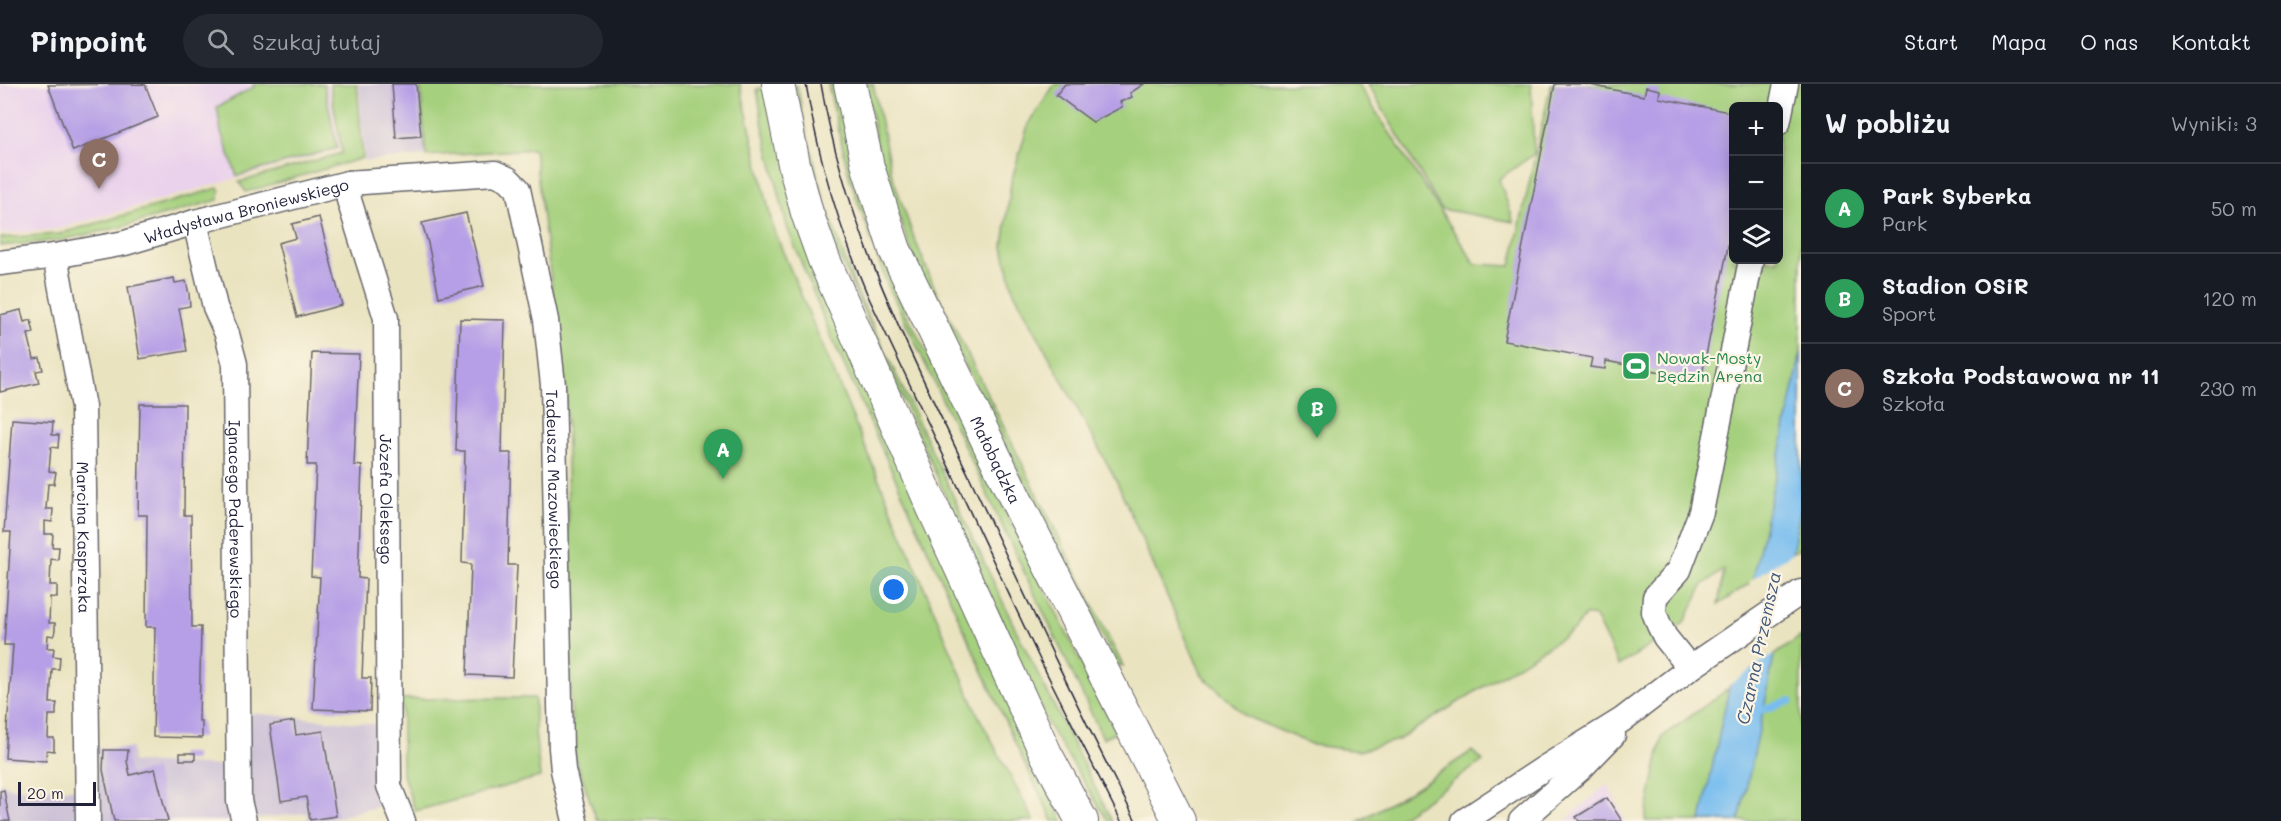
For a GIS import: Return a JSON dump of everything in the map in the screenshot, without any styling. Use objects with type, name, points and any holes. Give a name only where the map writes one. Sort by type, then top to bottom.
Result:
[{"type":"street","points":[[778,84],[794,164],[807,213],[824,260],[933,508],[1046,754],[1082,821]]},
{"type":"street","name":"Małobądzka","points":[[850,84],[868,167],[895,250],[1010,487],[1179,821]]},
{"type":"street","points":[[1783,102],[1786,84]]},
{"type":"street","name":"Władysława Broniewskiego","points":[[0,262],[55,256],[125,243],[195,222],[348,183],[495,173]]},
{"type":"street","name":"Tadeusza Mazowieckiego","points":[[495,173],[508,179],[518,189],[546,321],[553,386],[561,748],[563,770],[575,821]]},
{"type":"street","name":"Józefa Oleksego","points":[[348,183],[349,200],[386,318],[389,786],[403,821]]},
{"type":"street","name":"Ignacego Paderewskiego","points":[[195,222],[215,307],[228,334],[236,364],[239,801],[244,821]]},
{"type":"street","name":"Marcina Kasprzaka","points":[[55,256],[83,407],[88,821]]},
{"type":"street","points":[[1690,668],[1665,637],[1659,625],[1654,612],[1655,597],[1679,570],[1701,512],[1750,264]]},
{"type":"street","points":[[1464,821],[1622,720],[1690,668],[1801,592]]},
{"type":"street","points":[[1521,821],[1608,742],[1622,720]]},
{"type":"shaded area","points":[[0,84],[328,84],[339,149],[58,229],[0,234]]},
{"type":"shaded area","points":[[359,84],[420,84],[426,156],[365,161]]},
{"type":"shaded area","points":[[248,713],[383,725],[378,767],[383,805],[338,817],[308,821],[307,813],[255,819],[248,773]]},
{"type":"shaded area","points":[[97,748],[132,748],[133,762],[226,766],[232,821],[99,821]]},
{"type":"shaded area","points":[[0,782],[12,788],[76,789],[77,821],[0,821]]},
{"type":"shaded area","points":[[1608,784],[1625,821],[1566,821],[1576,810]]},
{"type":"green space","points":[[253,84],[324,84],[337,148],[237,176],[221,132],[217,107],[254,87]]},
{"type":"green space","points":[[330,84],[357,84],[363,158],[246,192],[239,182],[342,153]]},
{"type":"green space","points":[[420,84],[740,84],[773,228],[978,715],[1034,821],[597,821],[572,749],[566,396],[534,149],[426,156]]},
{"type":"green space","points":[[828,84],[835,84],[859,192],[884,262],[904,308],[1116,732],[1103,738],[885,279],[850,179]]},
{"type":"green space","points":[[866,84],[873,84],[891,172],[935,289],[1123,666],[1117,665],[921,277],[880,163]]},
{"type":"green space","points":[[1055,84],[1358,84],[1475,264],[1511,266],[1551,84],[1801,84],[1801,547],[1718,605],[1724,570],[1703,585],[1684,623],[1619,666],[1595,617],[1585,615],[1574,630],[1398,740],[1359,751],[1313,745],[1246,716],[1202,675],[1116,480],[1013,290],[1003,247],[1011,182],[1028,125]]},
{"type":"green space","points":[[1368,84],[1531,84],[1534,154],[1499,179],[1514,222],[1441,209]]},
{"type":"green space","points":[[797,85],[807,135],[825,203],[855,287],[1016,630],[1112,821],[1108,821],[1047,723],[830,236],[814,184],[794,86]]},
{"type":"green space","points":[[766,87],[1030,754],[1063,821],[1053,821],[1022,758],[830,334],[787,227],[763,126],[757,89]]},
{"type":"green space","points":[[218,188],[220,191],[218,200],[118,228],[61,240],[0,246],[0,238],[59,234]]},
{"type":"green space","points":[[1801,636],[1801,821],[1645,821],[1662,737]]},
{"type":"green space","points":[[535,698],[535,731],[540,777],[415,811],[402,772],[402,699]]},
{"type":"green space","points":[[1472,751],[1483,761],[1395,821],[1359,821],[1417,787]]},
{"type":"water","name":"Czarna Przemsza","points":[[1801,352],[1801,504],[1767,694],[1739,821],[1701,821],[1777,469]]},
{"type":"pier","points":[[1794,552],[1777,652],[1725,688],[1750,581]]},
{"type":"building","points":[[145,84],[158,117],[73,151],[48,85]]},
{"type":"building","points":[[392,84],[416,84],[421,136],[396,138]]},
{"type":"building","points":[[1065,84],[1144,84],[1130,93],[1132,97],[1120,102],[1122,107],[1093,122],[1056,95]]},
{"type":"building","points":[[1555,84],[1585,84],[1644,96],[1646,87],[1660,90],[1659,98],[1729,112],[1729,242],[1701,380],[1606,361],[1605,369],[1590,367],[1592,358],[1504,341]]},
{"type":"building","points":[[466,213],[484,286],[439,297],[422,223]]},
{"type":"building","points":[[319,217],[342,305],[297,317],[278,243],[296,238],[292,224]]},
{"type":"building","points":[[174,278],[175,283],[186,281],[189,294],[190,306],[179,308],[187,351],[140,359],[128,287]]},
{"type":"building","points":[[21,310],[24,322],[31,320],[34,333],[28,334],[34,359],[40,358],[43,370],[36,371],[39,383],[0,392],[0,315]]},
{"type":"building","points":[[460,319],[505,320],[502,453],[511,453],[508,565],[517,565],[512,677],[467,675],[471,564],[462,563],[465,451],[456,451]]},
{"type":"building","points":[[312,353],[359,354],[354,465],[362,466],[358,578],[366,579],[362,678],[371,678],[370,711],[313,709],[320,577],[311,576],[316,465],[307,465]]},
{"type":"building","points":[[140,404],[185,404],[184,515],[191,515],[192,627],[201,627],[199,721],[202,721],[202,738],[153,737],[155,627],[146,627],[147,515],[138,515]]},
{"type":"building","points":[[12,419],[53,422],[52,435],[59,435],[58,448],[51,447],[49,471],[56,472],[54,484],[48,484],[46,509],[53,509],[52,522],[45,521],[45,534],[53,534],[52,547],[59,547],[58,560],[51,559],[50,585],[57,585],[57,598],[50,597],[49,623],[55,623],[55,629],[54,636],[48,635],[47,648],[54,648],[53,656],[60,657],[59,669],[52,669],[50,703],[57,703],[56,715],[49,715],[48,738],[54,738],[54,751],[47,750],[46,761],[5,758],[13,645],[4,645],[11,532],[4,532]]},
{"type":"building","points":[[294,721],[296,735],[323,731],[336,816],[310,820],[306,797],[281,801],[270,725]]},
{"type":"building","points":[[104,750],[128,750],[127,761],[130,775],[155,769],[168,821],[114,821],[103,770]]},
{"type":"building","points":[[180,753],[195,753],[195,760],[180,760]]},
{"type":"building","points":[[4,790],[10,821],[0,821],[0,791]]},
{"type":"building","points":[[1607,798],[1622,821],[1579,821],[1576,817]]},
{"type":"waterway","name":"Czarna Przemsza","points":[[1754,712],[1790,701]]},
{"type":"tram line","points":[[806,84],[831,192],[868,296],[1041,662],[1121,821]]},
{"type":"tram line","points":[[821,84],[846,187],[863,237],[902,334],[1051,650],[1136,821]]},
{"type":"place","name":"Szkoła Podstawowa nr 11","points":[[99,189]]},
{"type":"place","name":"Nowak-Mosty Będzin Arena","points":[[1636,366]]},
{"type":"place","name":"Stadion OSiR","points":[[1317,438]]},
{"type":"place","name":"Park Syberka","points":[[723,479]]}]
